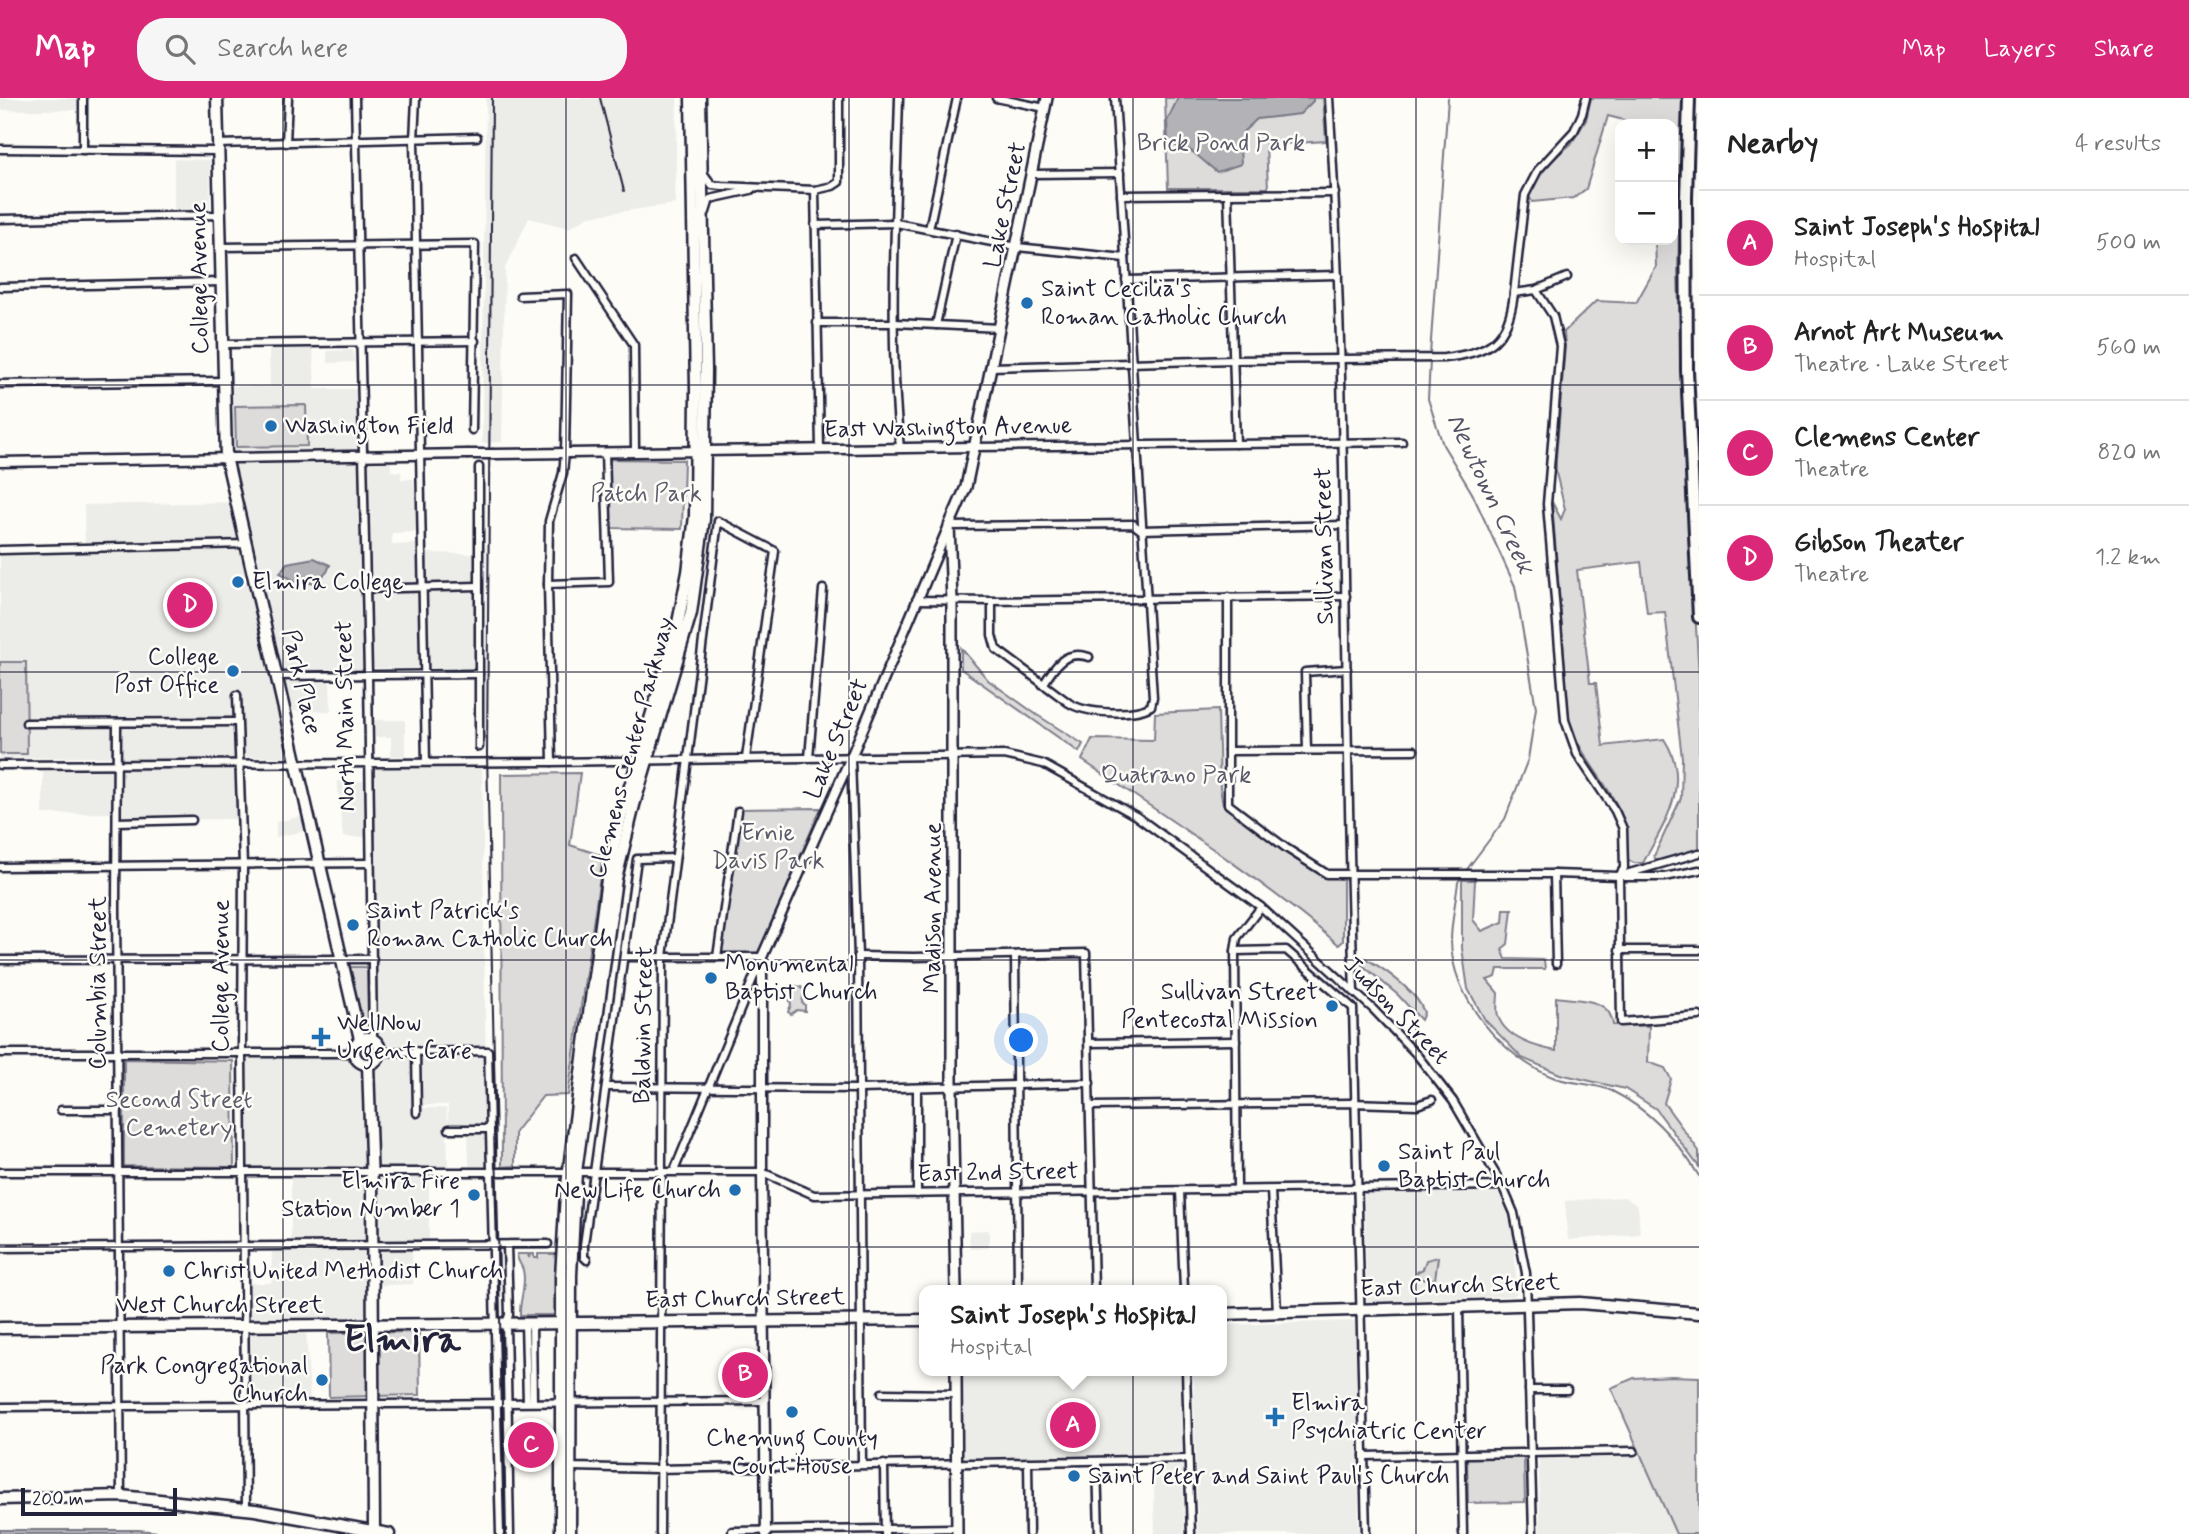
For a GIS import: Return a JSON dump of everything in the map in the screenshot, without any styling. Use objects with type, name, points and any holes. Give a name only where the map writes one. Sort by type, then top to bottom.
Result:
[{"type":"highway","points":[[1689,98],[1686,198],[1687,370],[1699,617]]},
{"type":"main road","name":"College Avenue","points":[[216,98],[226,457]]},
{"type":"main road","name":"Clemens Center Parkway","points":[[691,98],[701,451]]},
{"type":"main road","name":"Clemens Center Parkway","points":[[561,1534],[572,1171],[605,890],[617,832],[643,759],[676,633],[694,527],[701,451],[703,227],[700,98]]},
{"type":"main road","name":"Lake Street","points":[[950,526],[966,487],[1046,103]]},
{"type":"main road","name":"Park Place","points":[[226,457],[360,1040]]},
{"type":"main road","name":"Madison Avenue","points":[[950,526],[956,1285]]},
{"type":"main road","points":[[373,1039],[378,1043],[381,1052],[376,1061],[368,1064],[359,1061],[354,1053],[355,1047],[360,1040],[373,1039]]},
{"type":"main road","points":[[368,1064],[374,1532]]},
{"type":"main road","name":"East Church Street","points":[[1227,1314],[1526,1304],[1611,1304],[1699,1313]]},
{"type":"main road","name":"East Church Street","points":[[566,1322],[919,1320]]},
{"type":"main road","name":"West Church Street","points":[[0,1328],[566,1322]]},
{"type":"main road","points":[[956,1376],[957,1531]]},
{"type":"main road","name":"Clemens Center Parkway","points":[[566,1402],[570,1534]]},
{"type":"main road","points":[[0,1499],[121,1496],[246,1509],[389,1534]]},
{"type":"street","points":[[83,98],[83,150]]},
{"type":"street","points":[[286,143],[288,98]]},
{"type":"street","name":"North Main Street","points":[[355,98],[373,1039]]},
{"type":"street","points":[[416,98],[414,140],[426,762]]},
{"type":"street","points":[[702,169],[712,185],[815,190],[832,186],[839,182],[839,98]]},
{"type":"street","points":[[899,98],[895,323],[896,409],[900,448]]},
{"type":"street","points":[[929,229],[957,98]]},
{"type":"street","points":[[996,98],[1046,103]]},
{"type":"street","points":[[992,601],[992,635],[996,649],[1043,685],[1083,710],[1142,711],[1151,706],[1153,697],[1115,98]]},
{"type":"street","name":"Sullivan Street","points":[[1329,98],[1338,275],[1354,992]]},
{"type":"street","points":[[991,367],[1233,360],[1444,358],[1471,355],[1489,347],[1503,335],[1512,312],[1525,195],[1538,170],[1574,131],[1586,98]]},
{"type":"street","points":[[0,149],[218,148],[286,143],[477,137]]},
{"type":"street","points":[[1033,174],[1119,173]]},
{"type":"street","points":[[703,227],[710,199],[756,188]]},
{"type":"street","points":[[815,190],[820,449]]},
{"type":"street","points":[[1121,195],[1335,193]]},
{"type":"street","points":[[1228,194],[1236,444]]},
{"type":"street","points":[[0,219],[219,215]]},
{"type":"street","points":[[815,225],[896,223],[1017,247],[1125,258]]},
{"type":"street","points":[[936,325],[956,234]]},
{"type":"street","points":[[220,247],[475,244],[472,429]]},
{"type":"street","points":[[576,258],[634,345],[635,452]]},
{"type":"street","points":[[1126,280],[1338,275]]},
{"type":"street","points":[[1514,293],[1536,290],[1567,277]]},
{"type":"street","points":[[0,287],[221,282]]},
{"type":"street","points":[[1536,290],[1553,316],[1560,346],[1547,504],[1564,720],[1577,754],[1615,811],[1623,829],[1624,868],[1619,876],[1621,1022],[1699,1016]]},
{"type":"street","points":[[520,296],[568,295],[565,453],[549,521],[552,762]]},
{"type":"street","points":[[817,323],[895,323],[1000,328]]},
{"type":"street","points":[[223,344],[474,341]]},
{"type":"street","points":[[0,384],[223,381]]},
{"type":"street","name":"East Washington Avenue","points":[[0,462],[1402,442]]},
{"type":"street","points":[[548,584],[609,582],[606,452]]},
{"type":"street","points":[[479,467],[479,747]]},
{"type":"street","name":"Baldwin Street","points":[[660,1534],[663,957],[718,521],[775,551],[747,758]]},
{"type":"street","points":[[950,526],[1133,524],[1141,530],[1344,525]]},
{"type":"street","name":"Lake Street","points":[[766,1532],[762,957],[950,526]]},
{"type":"street","points":[[0,550],[247,544]]},
{"type":"street","points":[[364,589],[478,586]]},
{"type":"street","points":[[809,758],[823,589]]},
{"type":"street","points":[[916,600],[1346,596]]},
{"type":"street","points":[[1228,597],[1228,804],[1327,874],[1554,873],[1665,877],[1699,870]]},
{"type":"street","points":[[1043,685],[1052,670],[1065,657],[1079,654],[1089,657]]},
{"type":"street","points":[[1307,750],[1305,672],[1348,669]]},
{"type":"street","points":[[278,677],[479,674]]},
{"type":"street","name":"College Avenue","points":[[237,695],[243,865],[246,1509]]},
{"type":"street","points":[[26,723],[236,722]]},
{"type":"street","name":"Columbia Street","points":[[117,723],[121,1496]]},
{"type":"street","points":[[1228,751],[1414,750]]},
{"type":"street","name":"Judson Street","points":[[0,765],[298,762],[368,764],[1004,755],[1043,764],[1136,816],[1261,907],[1403,1039],[1453,1101],[1503,1186],[1514,1213],[1521,1243],[1526,1273],[1533,1534]]},
{"type":"street","points":[[851,757],[858,956],[862,1464]]},
{"type":"street","points":[[717,957],[738,811]]},
{"type":"street","points":[[117,822],[192,820]]},
{"type":"street","points":[[1619,876],[1699,853]]},
{"type":"street","points":[[587,1260],[584,1257],[584,1245],[638,859],[676,858]]},
{"type":"street","points":[[0,867],[369,863]]},
{"type":"street","points":[[1554,873],[1556,964]]},
{"type":"street","points":[[1237,1189],[1235,951],[1237,938],[1261,907]]},
{"type":"street","points":[[1235,951],[1286,950],[1353,1008],[1366,1534]]},
{"type":"street","points":[[1619,950],[1699,950]]},
{"type":"street","points":[[858,956],[1086,953],[1094,1285]]},
{"type":"street","points":[[1015,955],[1017,1285]]},
{"type":"street","points":[[624,957],[762,957],[674,1171]]},
{"type":"street","points":[[0,960],[373,959]]},
{"type":"street","points":[[1089,1043],[1236,1041]]},
{"type":"street","points":[[416,1051],[417,1112]]},
{"type":"street","points":[[381,1052],[488,1051],[494,1171],[494,1323],[509,1465],[510,1534]]},
{"type":"street","points":[[0,1053],[354,1053]]},
{"type":"street","points":[[606,1087],[859,1089],[1090,1083]]},
{"type":"street","points":[[917,1088],[917,1194]]},
{"type":"street","points":[[1091,1106],[1355,1103],[1417,1105],[1432,1100]]},
{"type":"street","points":[[61,1110],[118,1111]]},
{"type":"street","points":[[449,1129],[490,1129]]},
{"type":"street","name":"East 2nd Street","points":[[0,1172],[762,1172],[814,1195],[1503,1186]]},
{"type":"street","points":[[1271,1190],[1277,1312]]},
{"type":"street","points":[[1180,1191],[1184,1285]]},
{"type":"street","points":[[0,1248],[548,1244]]},
{"type":"street","points":[[500,1534],[499,1465],[506,1323],[509,1315],[507,1245]]},
{"type":"street","points":[[1459,1306],[1463,1534]]},
{"type":"street","points":[[528,1323],[530,1402]]},
{"type":"street","points":[[1186,1376],[1191,1534]]},
{"type":"street","points":[[1529,1390],[1567,1390]]},
{"type":"street","points":[[881,1393],[956,1394]]},
{"type":"street","points":[[0,1407],[765,1401]]},
{"type":"street","points":[[1364,1456],[1633,1451]]},
{"type":"street","points":[[570,1465],[620,1469],[1188,1459]]},
{"type":"street","points":[[1028,1462],[1029,1534]]},
{"type":"street","points":[[1097,1462],[1099,1534]]},
{"type":"street","points":[[884,1464],[885,1532]]},
{"type":"street","points":[[499,1465],[509,1465]]},
{"type":"street","points":[[732,1531],[957,1531]]},
{"type":"shaded area","points":[[0,98],[78,98],[77,110],[0,110]]},
{"type":"shaded area","points":[[486,98],[677,98],[675,204],[589,216],[569,228],[529,218],[505,268],[502,442],[482,443]]},
{"type":"shaded area","points":[[1178,98],[1313,98],[1313,101],[1300,114],[1257,119],[1243,132],[1241,164],[1217,172],[1191,151],[1168,141],[1167,121]]},
{"type":"shaded area","points":[[174,159],[210,160],[210,211],[174,211]]},
{"type":"shaded area","name":"Elmira College","points":[[269,348],[313,349],[315,389],[356,389],[356,464],[391,462],[391,471],[401,472],[401,479],[414,479],[416,532],[392,533],[392,545],[416,544],[416,553],[477,554],[477,669],[374,668],[373,680],[330,681],[331,711],[278,711],[290,757],[238,757],[240,819],[121,820],[117,757],[0,758],[0,553],[85,552],[84,505],[243,502],[234,463],[230,386],[270,386]]},
{"type":"shaded area","points":[[353,350],[354,362],[328,363],[327,351]]},
{"type":"shaded area","points":[[314,558],[330,565],[327,572],[315,583],[299,583],[280,573],[287,563]]},
{"type":"shaded area","points":[[374,720],[405,720],[405,756],[391,756],[391,737],[375,737]]},
{"type":"shaded area","points":[[374,767],[482,767],[487,1166],[469,1166],[468,1131],[447,1132],[448,1168],[429,1168],[429,1249],[412,1249],[413,1284],[367,1286],[366,1330],[306,1330],[310,1400],[251,1401],[250,1283],[271,1283],[272,1252],[291,1251],[291,1168],[247,1167],[248,1059],[416,1054],[419,1108],[446,1108],[448,1124],[448,1105],[422,1105],[421,1046],[386,1047],[385,1040],[377,1034],[375,837],[343,837],[337,781],[374,781]]},
{"type":"shaded area","points":[[111,770],[112,813],[43,814],[43,771]]},
{"type":"shaded area","points":[[302,816],[305,831],[276,837],[276,822]]},
{"type":"shaded area","points":[[1497,1191],[1506,1207],[1513,1232],[1517,1292],[1514,1296],[1367,1302],[1364,1192]]},
{"type":"shaded area","points":[[1624,1197],[1638,1206],[1640,1234],[1568,1240],[1565,1201]]},
{"type":"shaded area","points":[[989,1230],[989,1248],[970,1249],[969,1231]]},
{"type":"shaded area","name":"Elmira Psychiatric Center","points":[[1355,1321],[1359,1534],[1198,1534],[1193,1376],[1227,1376],[1227,1325]]},
{"type":"shaded area","points":[[963,1376],[1181,1376],[1184,1534],[1155,1534],[1153,1457],[963,1458]]},
{"type":"shaded area","points":[[1641,1457],[1676,1534],[1540,1534],[1539,1458]]},
{"type":"shaded area","points":[[0,1530],[138,1530],[180,1534],[0,1534]]},
{"type":"green space","name":"Brick Pond Park","points":[[1165,98],[1323,98],[1326,141],[1266,145],[1268,188],[1168,188]]},
{"type":"green space","points":[[1591,98],[1683,98],[1678,271],[1682,405],[1699,675],[1699,850],[1656,861],[1654,856],[1681,798],[1682,758],[1665,612],[1647,613],[1641,562],[1577,570],[1590,683],[1596,683],[1603,746],[1664,739],[1676,771],[1676,787],[1667,818],[1643,863],[1628,860],[1624,821],[1611,795],[1580,747],[1569,721],[1552,502],[1561,519],[1565,509],[1556,473],[1556,459],[1564,332],[1596,301],[1636,303],[1656,267],[1655,245],[1678,245],[1678,119],[1620,119],[1608,116],[1586,189],[1574,198],[1532,202],[1529,196],[1541,169],[1571,144],[1586,120]]},
{"type":"green space","name":"Washington Field","points":[[306,405],[307,446],[236,447],[235,406]]},
{"type":"green space","name":"Patch Park","points":[[610,459],[684,460],[682,529],[609,528]]},
{"type":"green space","points":[[961,648],[988,680],[1083,744],[1079,752],[961,669]]},
{"type":"green space","points":[[0,662],[26,662],[27,754],[0,754]]},
{"type":"green space","name":"Quatrano Park","points":[[1218,710],[1220,788],[1223,805],[1298,861],[1329,876],[1343,879],[1343,941],[1339,945],[1245,872],[1082,760],[1092,739],[1154,740],[1155,713]]},
{"type":"green space","points":[[580,773],[570,845],[603,856],[568,1095],[543,1096],[515,1132],[515,1166],[502,1167],[501,774]]},
{"type":"green space","name":"Ernie Davis Park","points":[[821,808],[757,957],[717,957],[740,809]]},
{"type":"green space","points":[[1462,880],[1475,880],[1473,920],[1482,931],[1503,922],[1504,909],[1512,909],[1508,944],[1502,949],[1506,959],[1544,960],[1545,969],[1498,969],[1496,977],[1487,980],[1498,993],[1497,1014],[1502,1024],[1522,1041],[1556,1051],[1556,997],[1600,1005],[1611,1016],[1613,1025],[1649,1026],[1648,1062],[1665,1068],[1671,1079],[1664,1103],[1699,1151],[1699,1167],[1656,1109],[1625,1089],[1560,1074],[1522,1058],[1485,1020],[1468,989],[1462,948]]},
{"type":"green space","points":[[1362,957],[1389,973],[1415,997],[1424,1013],[1421,1020],[1398,995],[1361,964]]},
{"type":"green space","points":[[350,967],[367,967],[368,1024],[363,1024]]},
{"type":"green space","points":[[790,985],[801,987],[804,991],[802,1003],[805,1005],[805,1011],[797,1010],[791,1014],[788,1012],[791,1005],[787,990]]},
{"type":"green space","name":"Second Street Cemetery","points":[[124,1059],[233,1061],[234,1167],[124,1166]]},
{"type":"green space","points":[[517,1254],[528,1254],[529,1258],[530,1254],[534,1254],[534,1258],[538,1258],[538,1254],[556,1254],[553,1315],[520,1315],[524,1276]]},
{"type":"green space","points":[[1438,1257],[1435,1279],[1416,1279],[1417,1272],[1423,1269],[1426,1260]]},
{"type":"green space","points":[[419,1332],[420,1395],[329,1397],[328,1333]]},
{"type":"green space","points":[[1699,1377],[1699,1534],[1676,1534],[1611,1388],[1634,1378]]},
{"type":"green space","points":[[1467,1458],[1524,1458],[1525,1502],[1468,1503]]},
{"type":"waterway","name":"Newtown Creek","points":[[1430,355],[1448,98]]},
{"type":"waterway","name":"Newtown Creek","points":[[1430,361],[1428,399],[1443,445],[1472,493],[1515,586],[1536,708],[1528,759],[1505,819],[1465,872]]},
{"type":"waterway","name":"Newtown Creek","points":[[1462,877],[1458,882],[1452,926],[1454,962],[1460,984],[1484,1023],[1500,1041],[1536,1069],[1562,1080],[1605,1088],[1639,1107],[1672,1139],[1699,1176]]},
{"type":"railway","points":[[492,98],[487,754],[505,1534]]},
{"type":"railway","points":[[600,98],[624,191]]},
{"type":"place","name":"Saint Cecilia's Roman Catholic Church","points":[[1027,303]]},
{"type":"place","name":"Washington Field","points":[[271,426]]},
{"type":"place","name":"Elmira College","points":[[238,582]]},
{"type":"place","name":"Gibson Theater","points":[[190,605]]},
{"type":"place","name":"College Post Office","points":[[233,671]]},
{"type":"place","name":"Saint Patrick's Roman Catholic Church","points":[[353,925]]},
{"type":"place","name":"Monumental Baptist Church","points":[[711,978]]},
{"type":"place","name":"Sullivan Street Pentecostal Mission","points":[[1332,1006]]},
{"type":"place","name":"WellNow Urgent Care","points":[[321,1037]]},
{"type":"place","name":"Saint Paul Baptist Church","points":[[1384,1166]]},
{"type":"place","name":"New Life Church","points":[[735,1190]]},
{"type":"place","name":"Elmira Fire Station Number 1","points":[[474,1195]]},
{"type":"place","name":"Christ United Methodist Church","points":[[169,1271]]},
{"type":"place","name":"Arnot Art Museum","points":[[745,1375]]},
{"type":"place","name":"Park Congregational Church","points":[[322,1380]]},
{"type":"place","name":"Chemung County Court House","points":[[792,1412]]},
{"type":"place","name":"Elmira Psychiatric Center","points":[[1275,1417]]},
{"type":"place","name":"Saint Joseph's Hospital","points":[[1073,1425]]},
{"type":"place","name":"Clemens Center","points":[[531,1445]]},
{"type":"place","name":"Saint Peter and Saint Paul's Church","points":[[1074,1476]]},
{"type":"district","name":"Elmira","points":[[402,1340]]}]
